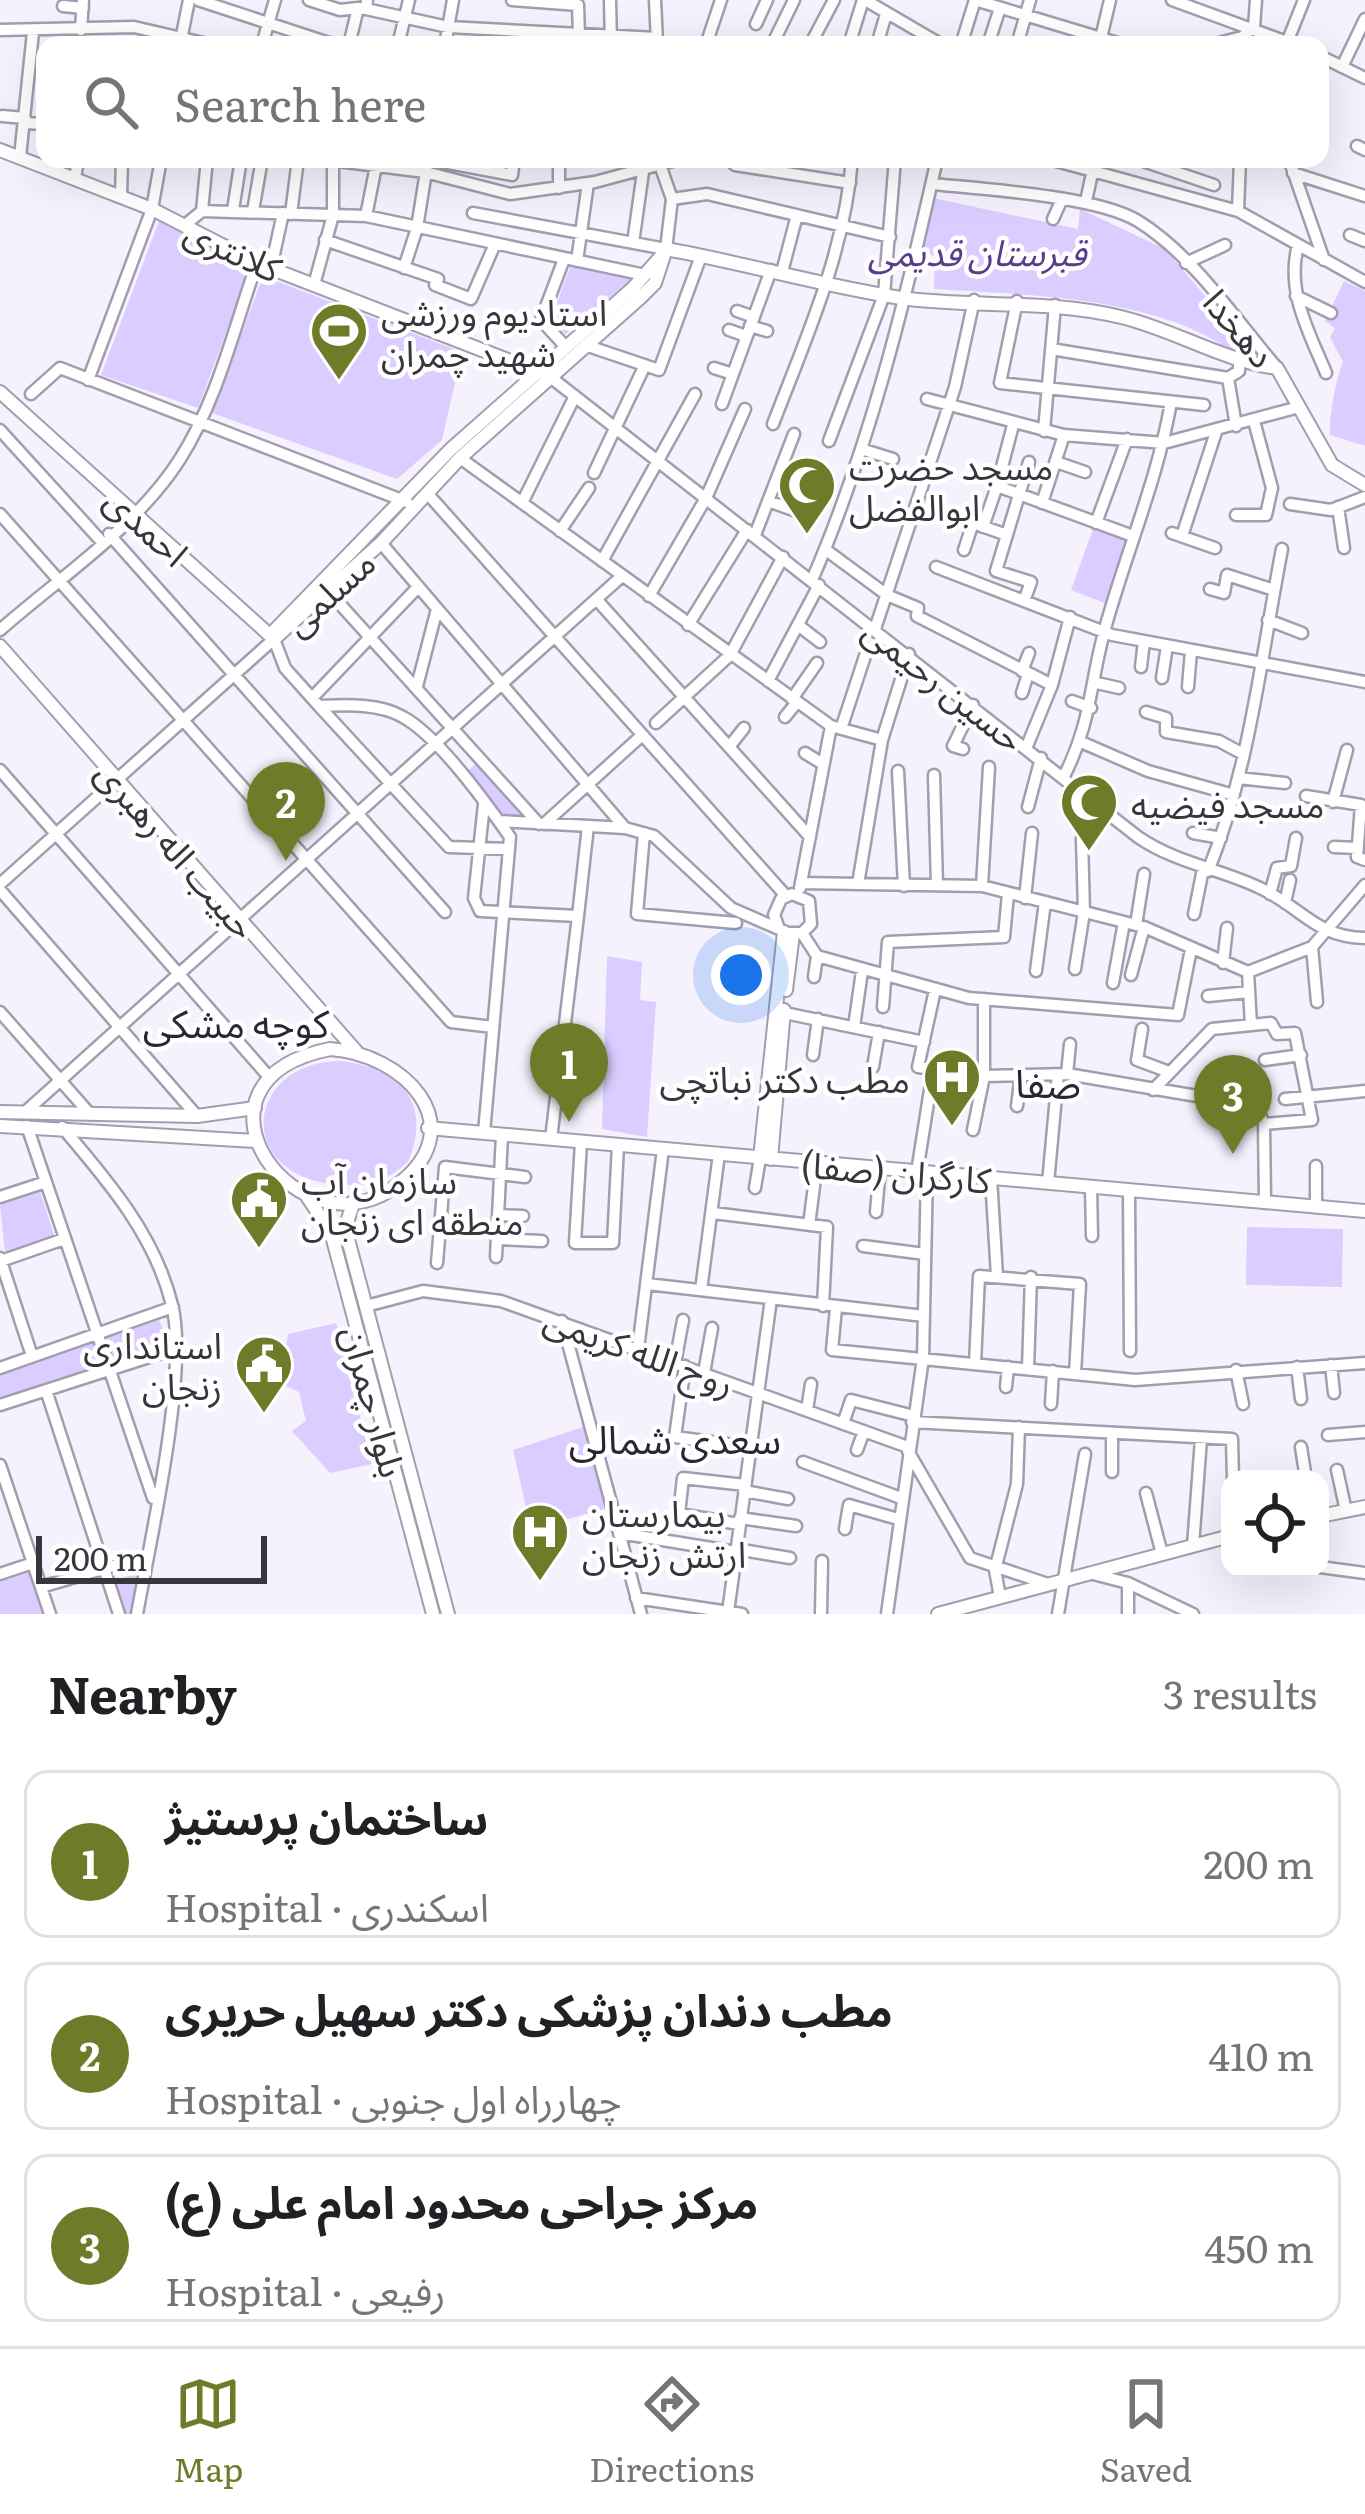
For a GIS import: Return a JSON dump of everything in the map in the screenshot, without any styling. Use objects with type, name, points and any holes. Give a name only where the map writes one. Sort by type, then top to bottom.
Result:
[{"type":"main road","name":"کلانتری","points":[[0,150],[36,164]]},
{"type":"main road","name":"کلانتری","points":[[46,168],[152,209],[264,265],[543,374]]},
{"type":"main road","points":[[666,249],[884,295],[1055,304],[1123,317],[1222,350],[1239,363],[1277,368]]},
{"type":"main road","points":[[410,503],[427,493],[565,346],[645,275],[666,249]]},
{"type":"main road","points":[[410,503],[451,449],[585,345],[655,283],[666,249]]},
{"type":"main road","name":"دهخدا","points":[[1277,368],[1332,465],[1365,485]]},
{"type":"main road","name":"احمدی","points":[[0,392],[274,639]]},
{"type":"main road","name":"مسلمی","points":[[274,639],[381,544],[410,503]]},
{"type":"main road","name":"مسلمی","points":[[274,639],[275,630],[410,503]]},
{"type":"main road","name":"حبیب اله رهبری","points":[[0,646],[356,1051]]},
{"type":"main road","points":[[765,1158],[786,928]]},
{"type":"main road","points":[[356,1051],[381,1059],[410,1079],[420,1094],[428,1128],[419,1162],[408,1177],[379,1196],[355,1201],[305,1194],[271,1172],[255,1142],[254,1108],[269,1077],[305,1054],[356,1051]]},
{"type":"main road","points":[[0,1126],[90,1114],[196,1116],[254,1108]]},
{"type":"main road","points":[[0,1112],[62,1127],[255,1142]]},
{"type":"main road","points":[[218,1113],[234,1118],[237,1125],[233,1136],[219,1138]]},
{"type":"main road","name":"کارگران (صفا)","points":[[428,1128],[1365,1211]]},
{"type":"main road","name":"بلوار چمران","points":[[305,1194],[327,1225],[448,1614]]},
{"type":"main road","points":[[327,1225],[337,1217],[345,1224],[355,1201]]},
{"type":"main road","name":"بلوار چمران","points":[[345,1224],[433,1614]]},
{"type":"main road","points":[[1329,1514],[1365,1507]]},
{"type":"main road","points":[[938,1614],[1221,1538]]},
{"type":"street","points":[[181,36],[194,0],[303,36]]},
{"type":"street","points":[[265,36],[275,0]]},
{"type":"street","points":[[309,0],[357,5],[448,27],[584,36]]},
{"type":"street","points":[[400,36],[409,0]]},
{"type":"street","points":[[447,36],[453,0]]},
{"type":"street","points":[[512,0],[578,5],[578,35]]},
{"type":"street","points":[[610,0],[611,36]]},
{"type":"street","points":[[655,0],[657,36]]},
{"type":"street","points":[[709,36],[721,0]]},
{"type":"street","points":[[756,24],[767,0]]},
{"type":"street","points":[[776,36],[794,0]]},
{"type":"street","points":[[815,36],[834,0]]},
{"type":"street","points":[[852,36],[864,0],[926,36]]},
{"type":"street","points":[[964,36],[975,0],[1094,36]]},
{"type":"street","points":[[1019,36],[1030,0]]},
{"type":"street","points":[[1102,36],[1110,0]]},
{"type":"street","points":[[1172,0],[1273,36]]},
{"type":"street","points":[[1254,27],[1256,0]]},
{"type":"street","points":[[1292,36],[1304,0]]},
{"type":"street","points":[[63,6],[83,4],[88,36]]},
{"type":"street","points":[[351,36],[357,5]]},
{"type":"street","points":[[990,36],[997,5]]},
{"type":"street","points":[[20,158],[30,31],[27,14]]},
{"type":"street","points":[[880,36],[886,14]]},
{"type":"street","points":[[1342,67],[1365,19]]},
{"type":"street","points":[[1241,36],[1254,27]]},
{"type":"street","points":[[127,28],[127,36]]},
{"type":"street","points":[[64,36],[127,28],[162,36]]},
{"type":"street","points":[[911,36],[914,29]]},
{"type":"street","points":[[1063,36],[1064,29]]},
{"type":"street","points":[[0,30],[49,36]]},
{"type":"street","points":[[1329,60],[1365,78]]},
{"type":"street","points":[[2,116],[36,123]]},
{"type":"street","points":[[75,179],[76,168]]},
{"type":"street","points":[[121,196],[122,168]]},
{"type":"street","points":[[88,380],[152,209],[159,168]]},
{"type":"street","points":[[166,168],[176,173]]},
{"type":"street","points":[[202,211],[206,168]]},
{"type":"street","points":[[233,210],[240,168]]},
{"type":"street","points":[[254,211],[261,168]]},
{"type":"street","points":[[0,630],[134,513],[177,464],[201,422],[287,213],[296,168]]},
{"type":"street","points":[[314,285],[333,215],[333,168]]},
{"type":"street","points":[[366,216],[376,168]]},
{"type":"street","points":[[404,268],[417,228],[425,168]]},
{"type":"street","points":[[440,168],[511,194],[588,184],[651,168]]},
{"type":"street","points":[[462,168],[512,175],[513,168]]},
{"type":"street","points":[[559,168],[559,188]]},
{"type":"street","points":[[473,214],[666,249],[672,199],[660,168]]},
{"type":"street","points":[[754,168],[850,183]]},
{"type":"street","points":[[773,424],[803,326],[818,306],[827,281],[843,226],[851,168]]},
{"type":"street","points":[[829,442],[884,295],[895,168]]},
{"type":"street","points":[[768,682],[816,583],[860,449],[906,298],[935,168]]},
{"type":"street","points":[[1086,168],[1238,212],[1365,282]]},
{"type":"street","points":[[1165,168],[1214,184]]},
{"type":"street","points":[[1238,212],[1240,168]]},
{"type":"street","points":[[1292,168],[1324,260]]},
{"type":"street","points":[[1086,201],[1093,170]]},
{"type":"street","points":[[633,243],[643,172]]},
{"type":"street","points":[[1293,172],[1365,196]]},
{"type":"street","points":[[565,346],[542,320],[583,234],[588,184]]},
{"type":"street","name":"دهخدا","points":[[932,184],[1086,201],[1136,220],[1186,263],[1277,368]]},
{"type":"street","points":[[964,205],[968,188]]},
{"type":"street","points":[[672,199],[707,194],[890,237]]},
{"type":"street","points":[[1052,219],[1062,199]]},
{"type":"street","points":[[620,209],[637,212]]},
{"type":"street","points":[[184,225],[202,211],[366,216],[645,275]]},
{"type":"street","points":[[709,389],[723,399],[797,215]]},
{"type":"street","points":[[607,238],[609,223]]},
{"type":"street","points":[[1350,235],[1365,242]]},
{"type":"street","points":[[325,240],[404,268],[471,299],[495,244]]},
{"type":"street","points":[[1186,263],[1226,245]]},
{"type":"street","points":[[1298,245],[1292,278],[1326,373]]},
{"type":"street","points":[[585,345],[659,370],[701,256]]},
{"type":"street","points":[[1275,285],[1292,278]]},
{"type":"street","points":[[1296,296],[1331,313]]},
{"type":"street","points":[[875,628],[948,406],[974,300]]},
{"type":"street","points":[[1017,301],[1000,382],[1204,405]]},
{"type":"street","points":[[1044,431],[1055,304]]},
{"type":"street","points":[[818,306],[832,311]]},
{"type":"street","points":[[736,311],[750,326]]},
{"type":"street","points":[[730,330],[750,326],[767,331]]},
{"type":"street","points":[[1051,349],[1228,378],[1239,371],[1239,363]]},
{"type":"street","points":[[741,350],[754,356]]},
{"type":"street","points":[[594,473],[645,365]]},
{"type":"street","points":[[31,394],[60,368],[410,503]]},
{"type":"street","points":[[714,368],[733,374]]},
{"type":"street","name":"حسین رحیمی","points":[[543,374],[1172,860],[1270,894],[1328,934],[1365,938]]},
{"type":"street","points":[[1228,378],[1236,426]]},
{"type":"street","points":[[602,561],[695,394]]},
{"type":"street","points":[[522,503],[575,396]]},
{"type":"street","points":[[768,397],[782,402]]},
{"type":"street","points":[[927,399],[1064,435],[1164,443],[1299,407]]},
{"type":"street","points":[[1064,776],[1082,742],[1097,683],[1103,631],[1164,443],[1171,402]]},
{"type":"street","points":[[649,596],[706,498],[745,409]]},
{"type":"street","points":[[21,411],[0,429],[235,674],[445,911]]},
{"type":"street","points":[[1236,515],[1266,515],[1272,488],[1254,421]]},
{"type":"street","points":[[964,550],[982,530],[1013,425]]},
{"type":"street","points":[[1215,548],[1177,534],[1216,432]]},
{"type":"street","points":[[688,625],[751,532],[794,434]]},
{"type":"street","points":[[1042,503],[1064,435]]},
{"type":"street","points":[[1096,523],[1126,439]]},
{"type":"street","points":[[860,449],[893,458]]},
{"type":"street","points":[[460,458],[836,728],[882,740]]},
{"type":"street","points":[[1024,601],[1031,582],[996,571],[1029,462]]},
{"type":"street","points":[[1056,462],[1085,472]]},
{"type":"street","points":[[997,486],[1133,536]]},
{"type":"street","points":[[560,531],[589,488]]},
{"type":"street","points":[[427,493],[640,736],[812,905],[814,918],[786,928]]},
{"type":"street","points":[[1290,505],[1338,507],[1365,497]]},
{"type":"street","points":[[768,501],[796,511]]},
{"type":"street","points":[[1338,507],[1344,548]]},
{"type":"street","points":[[0,514],[451,1022],[493,1027]]},
{"type":"street","points":[[956,517],[1007,536]]},
{"type":"street","points":[[381,544],[625,828]]},
{"type":"street","points":[[1194,914],[1238,778],[1282,549]]},
{"type":"street","points":[[826,550],[887,595],[918,608],[917,616],[956,631],[1052,685]]},
{"type":"street","points":[[882,551],[900,556]]},
{"type":"street","points":[[656,723],[730,655],[783,557]]},
{"type":"street","points":[[936,567],[1103,631],[1365,682]]},
{"type":"street","points":[[1210,590],[1224,593],[1227,575],[1274,590]]},
{"type":"street","points":[[155,1503],[106,1371],[26,1119],[61,1080],[436,749],[622,576]]},
{"type":"street","points":[[968,596],[974,581]]},
{"type":"street","points":[[315,702],[370,635],[418,587]]},
{"type":"street","points":[[329,592],[538,824]]},
{"type":"street","points":[[597,600],[810,837]]},
{"type":"street","points":[[417,686],[437,609]]},
{"type":"street","points":[[1027,746],[1052,685],[1070,617]]},
{"type":"street","points":[[1268,620],[1302,633]]},
{"type":"street","points":[[798,626],[820,642]]},
{"type":"street","points":[[196,1116],[0,887],[274,639],[285,668],[448,847],[478,850],[510,843],[588,784],[640,736]]},
{"type":"street","points":[[1141,667],[1144,641]]},
{"type":"street","points":[[1162,678],[1167,646]]},
{"type":"street","points":[[1188,687],[1191,651]]},
{"type":"street","points":[[1022,693],[1029,653]]},
{"type":"street","points":[[858,884],[882,740],[909,655]]},
{"type":"street","points":[[786,928],[824,764],[865,656]]},
{"type":"street","points":[[785,717],[817,663]]},
{"type":"street","points":[[1097,683],[1119,688]]},
{"type":"street","points":[[1072,700],[1105,719]]},
{"type":"street","points":[[315,702],[402,716],[499,821],[510,843],[484,1133]]},
{"type":"street","points":[[963,749],[953,746],[974,705]]},
{"type":"street","points":[[1146,712],[1166,718],[1166,732],[1219,741],[1243,754]]},
{"type":"street","points":[[729,746],[744,728]]},
{"type":"street","points":[[1082,742],[1148,772],[1234,794]]},
{"type":"street","points":[[1333,802],[1347,750]]},
{"type":"street","points":[[805,753],[824,764]]},
{"type":"street","points":[[1028,807],[1041,758]]},
{"type":"street","points":[[982,886],[989,767]]},
{"type":"street","points":[[0,770],[269,1077]]},
{"type":"street","points":[[898,771],[904,886]]},
{"type":"street","points":[[934,775],[937,885]]},
{"type":"street","points":[[1238,778],[1285,783]]},
{"type":"street","points":[[1306,796],[1363,805],[1361,854],[1334,847]]},
{"type":"street","points":[[484,804],[478,850],[476,905],[480,911],[578,916]]},
{"type":"street","points":[[1075,969],[1084,912],[1082,839],[1104,808]]},
{"type":"street","points":[[1230,810],[1255,812]]},
{"type":"street","points":[[499,821],[644,833],[731,908],[786,928],[817,956],[935,990],[984,999],[1178,1015],[1191,949]]},
{"type":"street","points":[[550,1139],[588,826]]},
{"type":"street","points":[[644,833],[637,914],[736,923]]},
{"type":"street","points":[[1025,898],[1032,833]]},
{"type":"street","points":[[1193,833],[1221,838]]},
{"type":"street","points":[[1270,894],[1276,868],[1291,866],[1296,838]]},
{"type":"street","points":[[1131,975],[1144,874]]},
{"type":"street","points":[[1285,903],[1290,880]]},
{"type":"street","points":[[795,891],[833,884],[982,886],[1135,925],[1248,972],[1312,946],[1328,934],[1365,885]]},
{"type":"street","points":[[812,905],[833,884]]},
{"type":"street","points":[[884,1006],[888,943],[893,938],[1004,937],[1008,894]]},
{"type":"street","points":[[1036,971],[1045,902]]},
{"type":"street","points":[[1113,983],[1135,925]]},
{"type":"street","points":[[1222,963],[1227,928]]},
{"type":"street","points":[[1312,946],[1316,1002]]},
{"type":"street","points":[[814,977],[817,956]]},
{"type":"street","points":[[854,1027],[862,970]]},
{"type":"street","points":[[1248,972],[1251,1025]]},
{"type":"street","points":[[935,990],[918,1067],[984,1076],[1062,1074],[1256,1106],[1264,1124],[1265,1203]]},
{"type":"street","points":[[1208,996],[1249,992]]},
{"type":"street","points":[[974,1130],[984,1076],[984,999]]},
{"type":"street","points":[[1019,1017],[1021,1002]]},
{"type":"street","points":[[0,1012],[90,1114]]},
{"type":"street","points":[[780,1012],[924,1042]]},
{"type":"street","points":[[813,1055],[818,1019]]},
{"type":"street","points":[[1153,1090],[1212,1029],[1270,1023],[1277,1034],[1295,1033],[1311,1096],[1307,1125],[1264,1124]]},
{"type":"street","points":[[1142,1029],[1138,1060],[1169,1072]]},
{"type":"street","points":[[873,1067],[878,1032]]},
{"type":"street","points":[[984,1034],[1002,1033]]},
{"type":"street","points":[[1048,1184],[1070,1044]]},
{"type":"street","points":[[1265,1060],[1301,1055]]},
{"type":"street","points":[[887,1614],[923,1358],[922,1172],[933,1071]]},
{"type":"street","points":[[1017,1106],[1021,1074]]},
{"type":"street","points":[[1285,1100],[1365,1091]]},
{"type":"street","points":[[62,1127],[118,1194],[146,1240],[173,1307],[177,1348],[137,1614]]},
{"type":"street","points":[[496,1257],[502,1135]]},
{"type":"street","points":[[581,1142],[575,1243],[613,1243],[618,1145]]},
{"type":"street","points":[[638,1349],[663,1149]]},
{"type":"street","points":[[701,1291],[719,1154]]},
{"type":"street","points":[[754,1188],[765,1158]]},
{"type":"street","points":[[809,1225],[817,1163]]},
{"type":"street","points":[[1316,1166],[1316,1207]]},
{"type":"street","points":[[437,1263],[445,1167],[525,1177]]},
{"type":"street","points":[[876,1212],[880,1168]]},
{"type":"street","points":[[991,1178],[997,1276]]},
{"type":"street","points":[[0,1197],[46,1182]]},
{"type":"street","points":[[1091,1187],[1092,1236]]},
{"type":"street","points":[[1129,1190],[1130,1351]]},
{"type":"street","points":[[713,1213],[827,1227],[832,1350],[1136,1380],[1365,1363]]},
{"type":"street","points":[[498,1215],[523,1216]]},
{"type":"street","points":[[439,1227],[542,1241]]},
{"type":"street","points":[[32,1357],[0,1260],[64,1239]]},
{"type":"street","points":[[863,1246],[926,1254]]},
{"type":"street","points":[[975,1364],[979,1276],[1031,1277],[1081,1284],[1075,1374]]},
{"type":"street","points":[[1028,1369],[1031,1277]]},
{"type":"street","points":[[647,1284],[924,1316]]},
{"type":"street","name":"روح الله کریمی","points":[[366,1306],[440,1291],[501,1301],[908,1449]]},
{"type":"street","points":[[728,1612],[771,1299]]},
{"type":"street","points":[[0,1367],[173,1307]]},
{"type":"street","points":[[683,1320],[675,1437],[749,1447]]},
{"type":"street","points":[[562,1321],[641,1614]]},
{"type":"street","points":[[704,1373],[712,1328]]},
{"type":"street","points":[[0,1405],[177,1348]]},
{"type":"street","points":[[1331,1365],[1334,1394]]},
{"type":"street","points":[[1006,1387],[1008,1367]]},
{"type":"street","points":[[1297,1367],[1301,1400]]},
{"type":"street","points":[[1236,1370],[1243,1404]]},
{"type":"street","points":[[1051,1404],[1053,1371]]},
{"type":"street","points":[[806,1410],[811,1384]]},
{"type":"street","points":[[46,1390],[118,1614]]},
{"type":"street","points":[[843,1424],[851,1400],[913,1419],[1234,1440],[1233,1470]]},
{"type":"street","points":[[1000,1598],[995,1570],[1017,1484],[1019,1427]]},
{"type":"street","points":[[857,1450],[864,1431]]},
{"type":"street","points":[[1328,1435],[1365,1432]]},
{"type":"street","points":[[1112,1434],[1112,1472]]},
{"type":"street","points":[[1193,1546],[1201,1439]]},
{"type":"street","points":[[1301,1448],[1305,1470]]},
{"type":"street","points":[[908,1449],[970,1558],[1048,1584]]},
{"type":"street","points":[[1058,1614],[1084,1454]]},
{"type":"street","points":[[803,1462],[901,1498]]},
{"type":"street","points":[[0,1465],[50,1614]]},
{"type":"street","points":[[1337,1470],[1346,1511]]},
{"type":"street","points":[[788,1499],[683,1478],[679,1514],[796,1526]]},
{"type":"street","points":[[1146,1493],[1162,1554]]},
{"type":"street","points":[[845,1528],[849,1505],[898,1519]]},
{"type":"street","points":[[619,1533],[790,1558]]},
{"type":"street","points":[[41,1587],[147,1556]]},
{"type":"street","points":[[821,1614],[822,1562]]},
{"type":"street","points":[[0,1574],[33,1563]]},
{"type":"street","points":[[1329,1568],[1365,1573]]},
{"type":"street","points":[[1090,1574],[1128,1582],[1192,1614]]},
{"type":"street","points":[[1128,1582],[1128,1614]]},
{"type":"street","points":[[636,1598],[742,1614]]},
{"type":"green space","name":"قبرستان قدیمى","points":[[933,198],[1078,229],[1080,209],[1165,249],[1253,352],[1238,356],[1207,336],[1133,310],[1051,297],[934,289],[935,256],[921,252]]},
{"type":"green space","points":[[159,221],[236,262],[246,279],[198,408],[101,375]]},
{"type":"green space","points":[[571,265],[632,278],[566,334],[550,321]]},
{"type":"green space","name":"استادیوم ورزشی شهید چمران","points":[[263,276],[462,352],[442,440],[397,479],[212,413]]},
{"type":"green space","points":[[1344,281],[1365,291],[1365,446],[1330,435],[1343,362],[1330,337],[1335,328],[1325,321]]},
{"type":"green space","points":[[1093,529],[1127,541],[1107,604],[1071,590]]},
{"type":"green space","points":[[479,761],[528,817],[504,820],[465,773]]},
{"type":"green space","points":[[607,956],[642,962],[640,1000],[656,1002],[647,1137],[602,1129]]},
{"type":"green space","points":[[341,1061],[395,1080],[413,1105],[415,1140],[408,1162],[372,1183],[331,1184],[299,1175],[278,1159],[266,1139],[264,1118],[271,1096],[286,1078],[310,1066]]},
{"type":"green space","points":[[40,1192],[55,1237],[5,1252],[0,1205]]},
{"type":"green space","points":[[1247,1227],[1343,1229],[1342,1287],[1246,1285]]},
{"type":"green space","points":[[159,1320],[169,1343],[0,1397],[0,1373]]},
{"type":"green space","points":[[336,1323],[372,1464],[330,1473],[292,1431],[306,1421],[299,1392],[280,1383],[288,1334]]},
{"type":"green space","points":[[586,1426],[608,1508],[531,1529],[513,1450]]},
{"type":"green space","points":[[29,1572],[43,1614],[0,1614],[0,1582]]},
{"type":"green space","points":[[137,1573],[131,1614],[125,1614],[113,1581]]},
{"type":"place","name":"استادیوم ورزشی شهید چمران","points":[[339,382]]},
{"type":"place","name":"مسجد حضرت ابوالفضل","points":[[807,536]]},
{"type":"place","name":"مسجد فیضیه","points":[[1089,853]]},
{"type":"place","name":"مطب دندان پزشکی دکتر سهیل حریری","points":[[286,861]]},
{"type":"place","name":"ساختمان پرستیژ","points":[[569,1122]]},
{"type":"place","name":"مطب دکتر نباتچی","points":[[952,1128]]},
{"type":"place","name":"مرکز جراحی محدود امام علی (ع)","points":[[1233,1154]]},
{"type":"place","name":"سازمان آب منطقه ای زنجان","points":[[259,1250]]},
{"type":"place","name":"استانداری زنجان","points":[[264,1415]]},
{"type":"place","name":"بیمارستان ارتش زنجان","points":[[540,1583]]},
{"type":"district","name":"کوچه مشکی","points":[[236,1021]]},
{"type":"district","name":"صفا","points":[[1048,1081]]},
{"type":"district","name":"سعدی شمالی","points":[[675,1437]]}]
